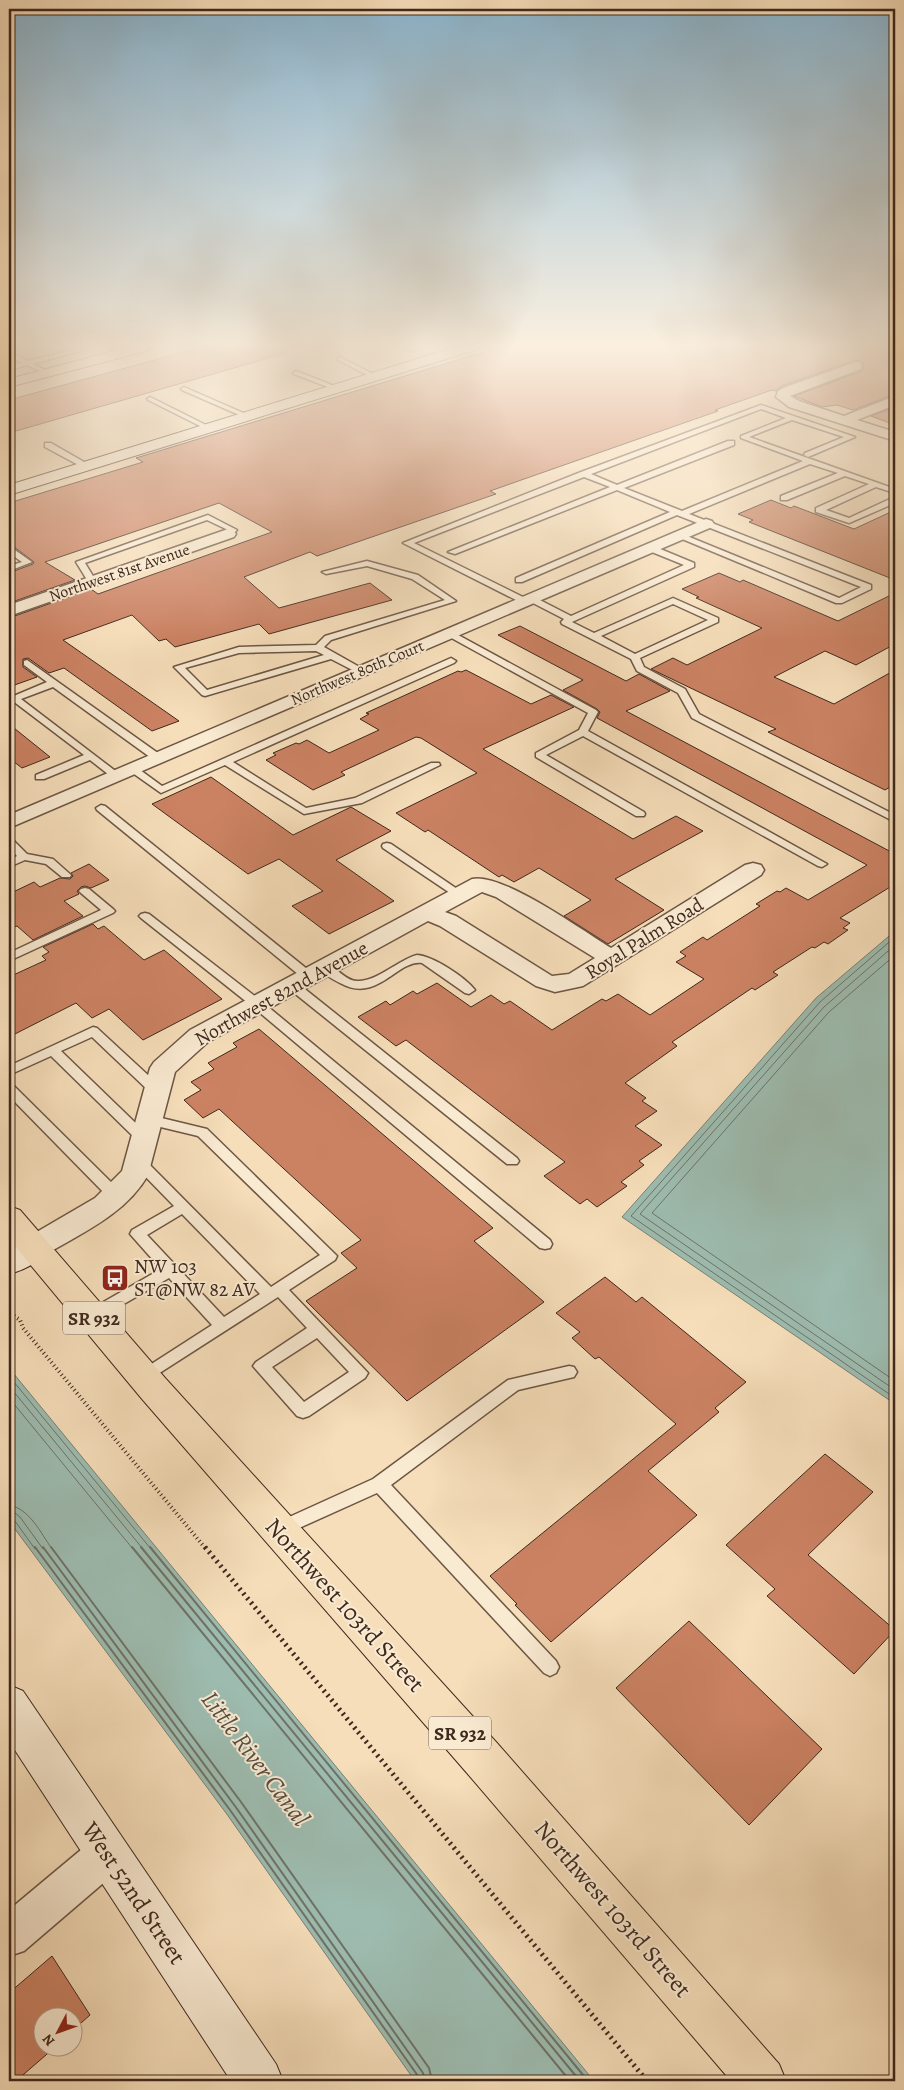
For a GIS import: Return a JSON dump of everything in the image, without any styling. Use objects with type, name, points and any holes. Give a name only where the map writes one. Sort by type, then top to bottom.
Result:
[{"type":"main road","name":"Northwest 103rd Street","points":[[9,1218],[21,1255],[92,1316],[278,1530],[489,1766],[762,2081]]},
{"type":"street","points":[[9,490],[155,445]]},
{"type":"street","name":"Northwest 80th Court","points":[[9,822],[706,524]]},
{"type":"street","name":"Northwest 81st Avenue","points":[[9,610],[228,534]]},
{"type":"street","name":"Royal Palm Road","points":[[426,913],[448,921],[544,981],[555,984],[575,981],[753,870]]},
{"type":"street","name":"Northwest 82nd Avenue","points":[[21,1255],[105,1205],[134,1175],[163,1068],[199,1036],[480,884],[504,892],[611,958]]},
{"type":"street","name":"West 52nd Street","points":[[9,1705],[259,2081]]},
{"type":"street","points":[[9,1936],[108,1854]]},
{"type":"lane","points":[[49,445],[87,466]]},
{"type":"lane","points":[[571,619],[407,543],[662,445]]},
{"type":"lane","points":[[452,552],[727,445]]},
{"type":"lane","points":[[767,445],[809,458],[895,491]]},
{"type":"lane","points":[[519,580],[809,458],[835,445]]},
{"type":"lane","points":[[784,498],[845,473]]},
{"type":"lane","points":[[584,474],[706,524],[868,586],[839,601],[679,536]]},
{"type":"lane","points":[[876,484],[819,510],[849,521],[895,500]]},
{"type":"lane","points":[[92,581],[80,562],[208,517],[233,530],[228,534]]},
{"type":"lane","points":[[650,548],[691,565],[565,622],[635,657],[640,669],[682,691],[695,716],[895,819]]},
{"type":"lane","points":[[9,550],[28,562],[9,568]]},
{"type":"lane","points":[[318,648],[328,638],[452,601],[415,577],[368,563],[326,572]]},
{"type":"lane","points":[[594,636],[673,601],[715,620],[635,657]]},
{"type":"lane","points":[[449,633],[593,712],[583,732],[539,754],[640,814]]},
{"type":"lane","points":[[331,656],[205,692],[179,667],[239,650],[318,648],[360,671]]},
{"type":"lane","points":[[54,683],[14,698],[91,756],[162,790],[451,661]]},
{"type":"lane","points":[[27,663],[158,758]]},
{"type":"lane","points":[[583,732],[822,864]]},
{"type":"lane","points":[[40,777],[91,756]]},
{"type":"lane","points":[[225,761],[304,811],[358,801],[435,766]]},
{"type":"lane","points":[[101,808],[308,976],[512,1161]]},
{"type":"lane","points":[[9,842],[24,857]]},
{"type":"lane","points":[[387,846],[460,895]]},
{"type":"lane","points":[[9,864],[24,857],[49,861],[66,875]]},
{"type":"lane","points":[[9,957],[108,911],[85,891]]},
{"type":"lane","points":[[145,916],[257,1004],[545,1244]]},
{"type":"lane","points":[[308,976],[358,986],[372,983],[416,958],[425,959],[469,990]]},
{"type":"lane","points":[[9,1071],[94,1031],[157,1092]]},
{"type":"lane","points":[[52,1050],[144,1140],[184,1207],[275,1292],[318,1329],[360,1373],[303,1411],[261,1366],[318,1329]]},
{"type":"lane","points":[[9,1089],[115,1195]]},
{"type":"lane","points":[[144,1140],[202,1132],[330,1256],[144,1377]]},
{"type":"lane","points":[[184,1207],[137,1234],[223,1326]]},
{"type":"lane","points":[[92,1316],[171,1270]]},
{"type":"lane","points":[[278,1530],[379,1484],[514,1385],[569,1372]]},
{"type":"lane","points":[[379,1484],[550,1667]]},
{"type":"path","points":[[14,1316],[20,1320],[30,1335],[647,2081]]},
{"type":"water","points":[[895,931],[895,1404],[622,1217],[816,998]]},
{"type":"water","name":"Little River Canal","points":[[9,1368],[594,2081],[415,2081],[226,1813],[9,1521]]},
{"type":"building","points":[[180,445],[622,445],[490,491],[496,494],[317,556],[310,552],[244,577],[279,608],[370,583],[392,600],[269,634],[259,624],[175,647],[166,639],[159,641],[132,615],[63,640],[179,721],[152,731],[64,668],[49,673],[28,658],[23,659],[23,667],[37,677],[9,687],[9,618],[91,589],[98,594],[272,532],[219,503],[45,562],[75,580],[9,603],[9,573],[34,562],[13,546],[9,546],[9,503],[143,462],[136,458]]},
{"type":"building","points":[[771,500],[791,508],[794,506],[854,529],[895,510],[895,580],[749,522],[753,520],[738,514]]},
{"type":"building","points":[[719,573],[740,582],[743,580],[838,621],[895,593],[895,644],[856,665],[825,651],[774,677],[834,704],[895,670],[895,784],[885,790],[768,732],[776,729],[651,669],[673,658],[687,665],[762,628],[696,598],[699,597],[682,589]]},
{"type":"building","points":[[520,626],[626,681],[639,674],[670,691],[626,711],[895,854],[895,884],[840,918],[850,923],[843,928],[848,930],[828,944],[824,942],[815,948],[812,947],[773,972],[778,975],[755,990],[752,988],[672,1042],[677,1046],[625,1083],[646,1098],[642,1101],[657,1111],[635,1126],[662,1145],[639,1161],[644,1165],[621,1182],[627,1186],[597,1207],[587,1199],[580,1204],[544,1176],[565,1162],[406,1040],[396,1046],[358,1017],[386,1001],[390,1005],[413,991],[417,994],[437,983],[471,1007],[491,995],[504,1004],[510,1001],[552,1030],[602,999],[606,1001],[618,994],[650,1015],[704,979],[676,962],[686,956],[680,952],[703,937],[707,940],[760,906],[756,904],[777,891],[780,892],[786,888],[808,900],[867,865],[597,718],[600,712],[597,709],[563,690],[583,680],[498,635]]},
{"type":"building","points":[[466,670],[531,704],[551,695],[574,707],[483,749],[633,839],[676,816],[703,831],[615,879],[664,910],[608,944],[564,916],[591,900],[539,868],[514,882],[502,875],[499,877],[428,830],[425,832],[396,813],[477,773],[421,738],[416,737],[341,772],[345,775],[313,790],[266,760],[276,755],[273,753],[307,740],[329,753],[379,730],[360,719],[369,714],[366,713],[458,671]]},
{"type":"building","points":[[9,724],[50,757],[22,768],[9,758]]},
{"type":"building","points":[[211,777],[293,835],[351,807],[391,831],[336,860],[394,901],[329,934],[292,906],[323,891],[279,859],[248,874],[152,804]]},
{"type":"building","points":[[89,864],[109,880],[91,888],[81,887],[77,891],[79,894],[64,901],[83,916],[33,940],[17,926],[9,929],[9,894],[34,882],[40,887],[60,878],[70,879],[73,876],[71,873]]},
{"type":"building","points":[[93,924],[98,929],[104,926],[144,960],[164,950],[222,999],[143,1040],[109,1009],[92,1018],[76,1003],[9,1037],[9,977],[46,960],[42,956],[49,952],[43,947]]},
{"type":"building","points":[[259,1029],[493,1228],[474,1241],[544,1302],[407,1401],[306,1301],[357,1268],[341,1253],[361,1240],[219,1109],[203,1118],[184,1100],[201,1090],[191,1082],[214,1069],[208,1063],[237,1047],[233,1043]]},
{"type":"building","points":[[605,1277],[636,1302],[642,1297],[746,1382],[715,1408],[719,1412],[648,1471],[697,1515],[551,1642],[490,1576],[676,1424],[599,1357],[595,1359],[572,1338],[580,1332],[556,1313]]},
{"type":"building","points":[[825,1454],[873,1492],[808,1555],[895,1630],[854,1674],[767,1596],[775,1589],[726,1545]]},
{"type":"building","points":[[689,1621],[822,1749],[749,1825],[616,1688]]},
{"type":"building","points":[[52,1956],[90,2015],[82,2022],[82,2008],[32,2008],[32,2058],[42,2058],[16,2081],[9,2069],[9,1993]]},
{"type":"place","name":"NW 103 ST@NW 82 AV","points":[[115,1278]]}]
